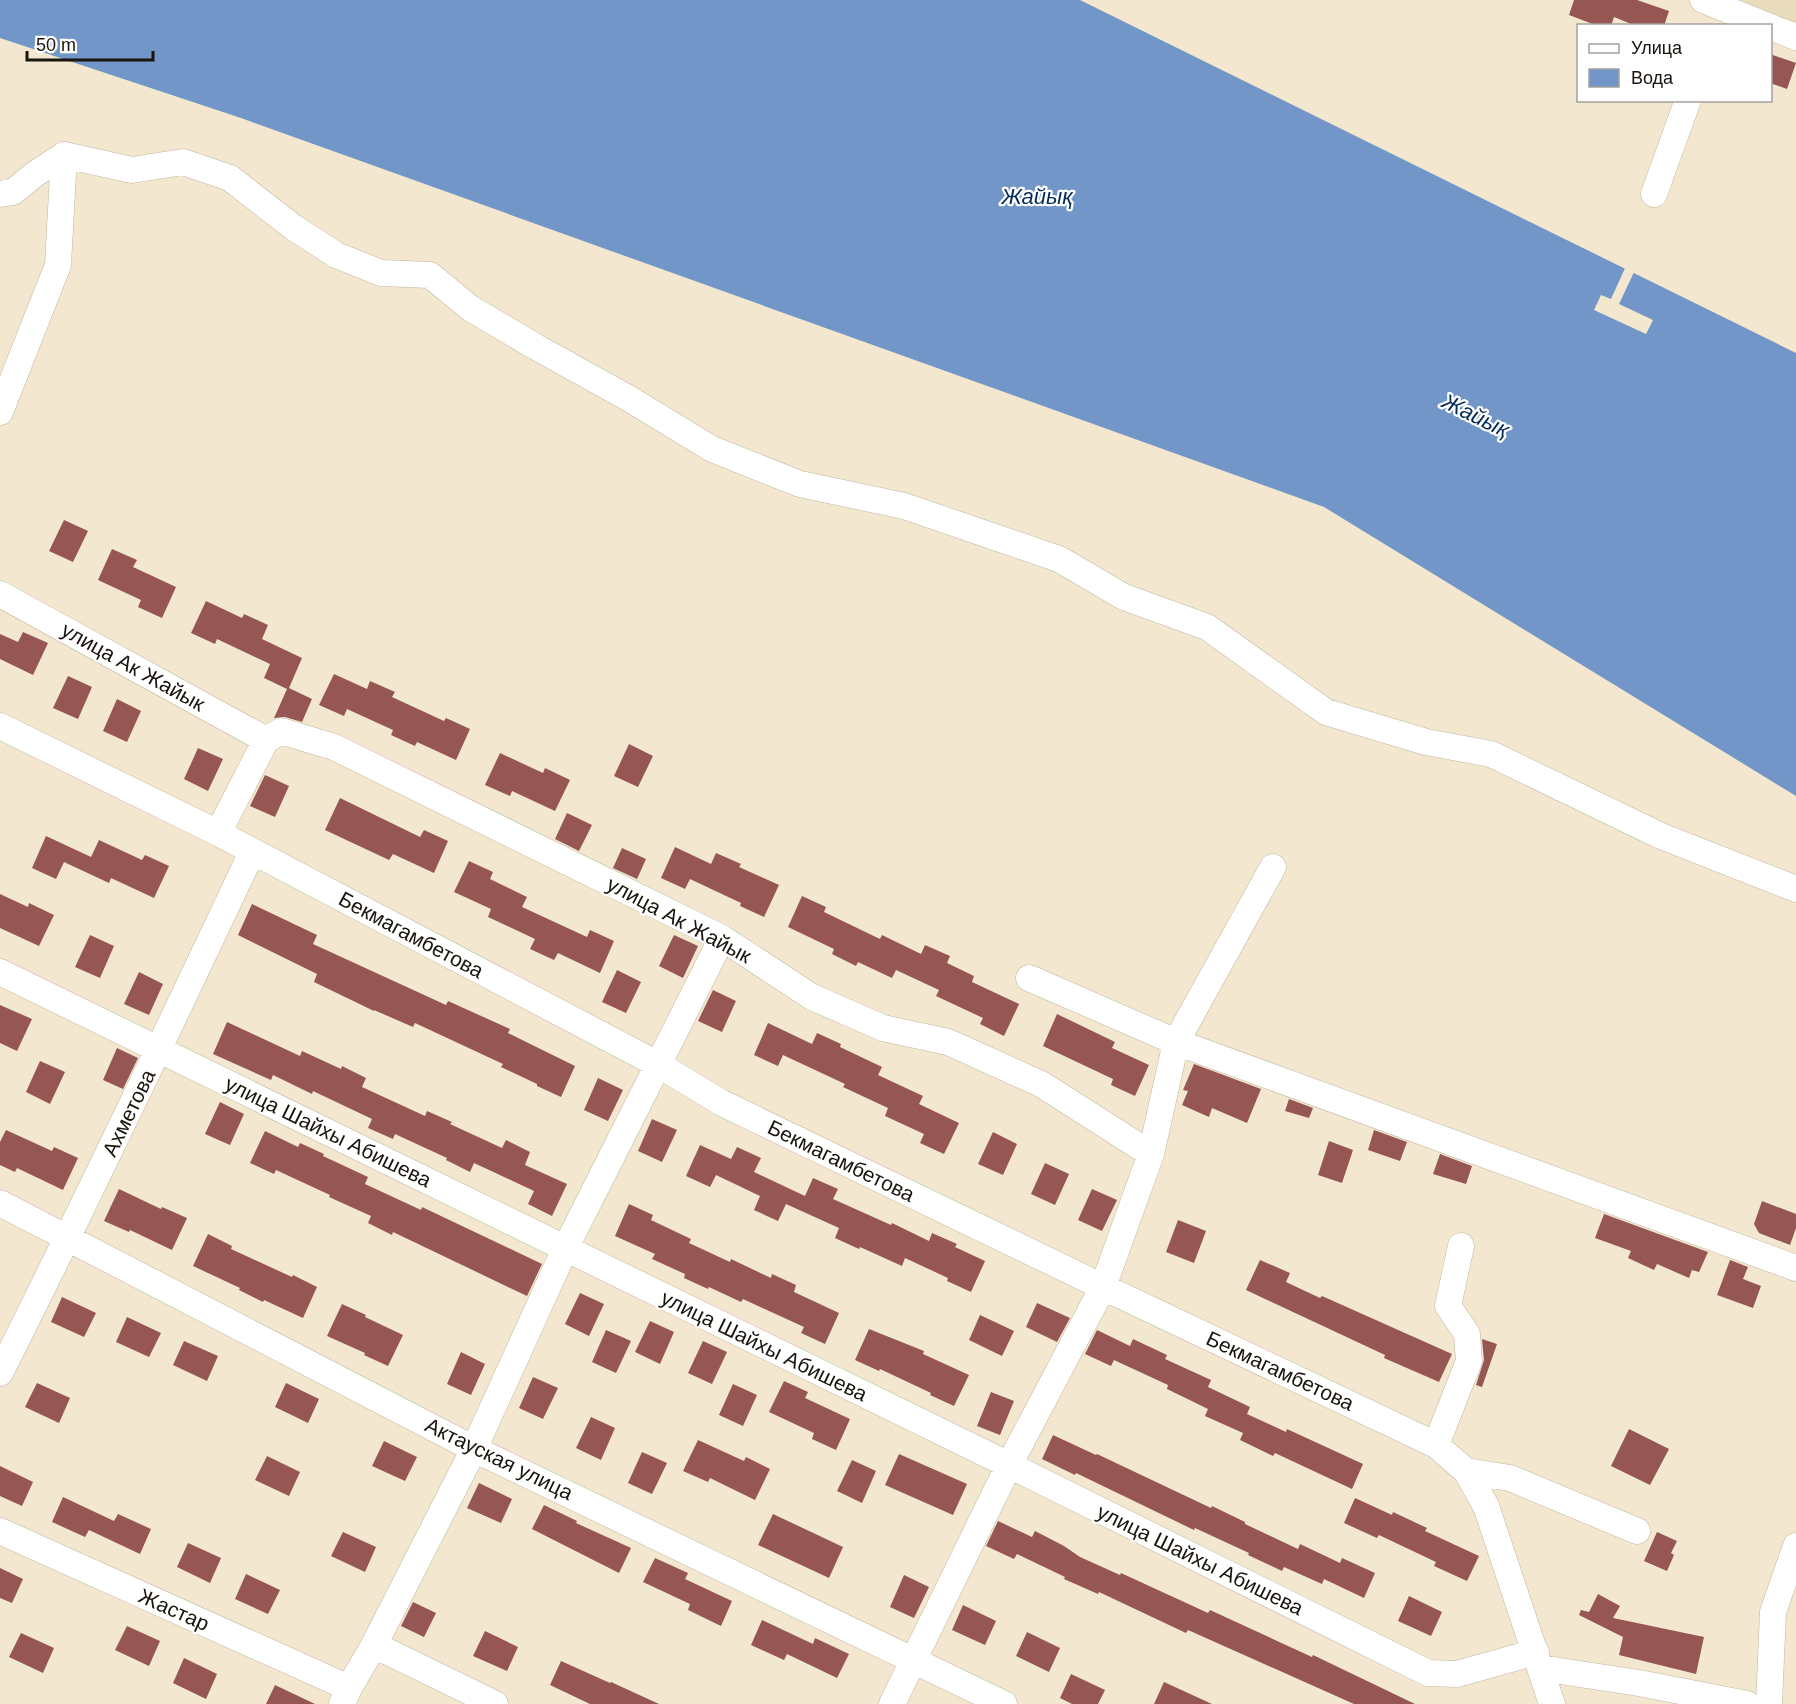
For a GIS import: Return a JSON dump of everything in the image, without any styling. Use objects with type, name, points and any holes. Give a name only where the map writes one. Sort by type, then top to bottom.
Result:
[{"type":"street","points":[[1714,11],[1762,24]]},
{"type":"street","points":[[1772,27],[1796,37]]},
{"type":"street","points":[[1654,194],[1687,102]]},
{"type":"street","points":[[0,412],[58,265],[64,155]]},
{"type":"street","points":[[0,194],[12,192],[64,155],[132,170],[183,162],[230,178],[293,227],[336,255],[381,273],[430,275],[470,308],[712,449],[800,484],[904,506],[1059,559],[1124,597],[1207,627],[1326,712],[1426,742],[1491,754],[1661,836],[1796,889]]},
{"type":"street","name":"улица Ак Жайык","points":[[0,594],[266,740],[281,731],[334,747],[722,938],[812,996],[883,1028],[948,1041],[1041,1083],[1151,1154]]},
{"type":"street","name":"Бекмагамбетова","points":[[0,726],[218,833],[659,1065],[722,1103],[1436,1445],[1466,1471],[1486,1506],[1552,1704]]},
{"type":"street","points":[[218,833],[266,740]]},
{"type":"street","name":"Ахметова","points":[[0,1372],[160,1049],[252,852]]},
{"type":"street","points":[[892,1704],[1009,1465],[1102,1287],[1151,1154],[1176,1042],[1273,867]]},
{"type":"street","points":[[345,1696],[374,1645],[474,1449],[565,1249],[722,938]]},
{"type":"street","name":"улица Шайхы Абишева","points":[[0,972],[1009,1465],[1428,1673],[1457,1674],[1538,1660]]},
{"type":"street","points":[[1029,978],[1176,1042],[1796,1268]]},
{"type":"street","name":"Актауская улица","points":[[0,1203],[474,1449],[1004,1704]]},
{"type":"street","points":[[1436,1445],[1469,1361],[1467,1334],[1448,1306],[1461,1246]]},
{"type":"street","points":[[1466,1471],[1510,1478],[1637,1531]]},
{"type":"street","name":"Жастар","points":[[0,1531],[345,1696]]},
{"type":"street","points":[[1769,1704],[1773,1611],[1796,1546]]},
{"type":"street","points":[[374,1645],[495,1704]]},
{"type":"street","points":[[1538,1660],[1747,1704]]},
{"type":"shaded area","points":[[1740,0],[1796,0],[1796,23]]},
{"type":"water","name":"Жайық","points":[[0,0],[1080,0],[1796,353],[1796,796],[1324,507],[241,118],[0,38]]},
{"type":"pier","points":[[1626,266],[1635,270],[1619,304],[1653,320],[1646,334],[1594,310],[1601,295],[1611,299]]},
{"type":"building","points":[[1574,0],[1637,0],[1669,11],[1665,24],[1631,24],[1614,17],[1612,24],[1593,24],[1569,15]]},
{"type":"building","points":[[1772,55],[1796,63],[1787,89],[1772,84]]},
{"type":"building","points":[[64,520],[88,531],[73,562],[49,551]]},
{"type":"building","points":[[112,549],[137,560],[133,567],[176,587],[162,618],[138,607],[141,600],[98,580]]},
{"type":"building","points":[[206,601],[242,618],[244,614],[268,625],[262,639],[302,658],[289,688],[312,699],[302,722],[285,717],[274,718],[287,689],[264,678],[270,664],[217,639],[215,644],[191,633]]},
{"type":"building","points":[[23,632],[48,643],[33,675],[0,659],[0,634],[18,642]]},
{"type":"building","points":[[334,674],[367,689],[370,681],[395,692],[392,697],[444,721],[446,718],[470,729],[456,760],[417,742],[415,746],[391,735],[393,730],[347,709],[344,716],[319,705]]},
{"type":"building","points":[[68,676],[92,687],[78,719],[53,708]]},
{"type":"building","points":[[117,699],[141,711],[127,742],[103,731]]},
{"type":"building","points":[[629,744],[653,756],[638,787],[614,776]]},
{"type":"building","points":[[198,748],[223,759],[208,791],[184,779]]},
{"type":"building","points":[[500,753],[543,773],[545,768],[570,780],[555,811],[512,791],[510,796],[485,785]]},
{"type":"building","points":[[265,775],[289,786],[275,817],[250,806]]},
{"type":"building","points":[[340,798],[420,837],[424,830],[448,841],[434,873],[393,854],[389,860],[325,830]]},
{"type":"building","points":[[567,813],[592,825],[579,851],[555,839]]},
{"type":"building","points":[[46,836],[91,857],[99,840],[142,860],[145,855],[169,866],[154,898],[111,878],[109,883],[64,862],[56,879],[32,868]]},
{"type":"building","points":[[675,847],[711,864],[716,853],[741,864],[739,867],[779,885],[764,917],[740,906],[741,903],[690,879],[685,889],[661,878]]},
{"type":"building","points":[[622,848],[646,859],[637,879],[613,868]]},
{"type":"building","points":[[469,861],[493,872],[490,879],[527,897],[522,907],[587,937],[590,930],[614,941],[600,973],[558,953],[554,960],[530,949],[535,939],[488,917],[491,909],[454,892]]},
{"type":"building","points":[[0,894],[28,907],[29,903],[54,915],[39,946],[0,928]]},
{"type":"building","points":[[802,896],[826,907],[824,912],[880,939],[882,935],[921,954],[925,945],[950,956],[947,963],[974,976],[972,982],[1019,1004],[1004,1036],[980,1024],[983,1018],[936,996],[939,990],[896,970],[892,978],[858,962],[856,966],[832,954],[834,949],[788,927]]},
{"type":"building","points":[[252,904],[317,935],[313,944],[446,1005],[448,1001],[510,1029],[508,1033],[575,1066],[561,1097],[501,1067],[503,1064],[415,1023],[413,1027],[314,982],[317,974],[238,935]]},
{"type":"building","points":[[90,935],[114,946],[100,978],[75,967]]},
{"type":"building","points":[[674,935],[698,946],[683,978],[659,966]]},
{"type":"building","points":[[617,970],[641,982],[626,1013],[602,1002]]},
{"type":"building","points":[[139,972],[163,984],[149,1015],[124,1004]]},
{"type":"building","points":[[713,990],[736,1001],[722,1032],[698,1021]]},
{"type":"building","points":[[0,1005],[32,1019],[17,1051],[0,1043]]},
{"type":"building","points":[[1057,1014],[1115,1042],[1112,1048],[1149,1065],[1135,1096],[1111,1085],[1113,1079],[1043,1046]]},
{"type":"building","points":[[227,1022],[300,1056],[302,1051],[341,1069],[342,1066],[366,1078],[362,1087],[425,1116],[427,1111],[502,1148],[506,1140],[530,1152],[525,1165],[567,1184],[552,1216],[528,1204],[534,1191],[474,1163],[470,1172],[446,1160],[447,1158],[395,1134],[393,1139],[368,1128],[372,1119],[313,1091],[312,1094],[273,1075],[271,1080],[213,1054]]},
{"type":"building","points":[[768,1023],[812,1044],[817,1033],[841,1044],[840,1047],[882,1067],[878,1075],[923,1096],[919,1104],[959,1123],[944,1154],[920,1143],[924,1134],[885,1116],[888,1108],[843,1087],[845,1084],[783,1055],[778,1066],[754,1055]]},
{"type":"building","points":[[117,1048],[138,1058],[123,1089],[103,1080]]},
{"type":"building","points":[[40,1061],[65,1072],[50,1104],[26,1092]]},
{"type":"building","points":[[1194,1064],[1261,1089],[1247,1123],[1212,1108],[1209,1117],[1182,1105],[1188,1091],[1183,1090]]},
{"type":"building","points":[[598,1078],[623,1090],[608,1121],[584,1110]]},
{"type":"building","points":[[1289,1099],[1313,1108],[1309,1118],[1285,1111]]},
{"type":"building","points":[[220,1102],[244,1114],[230,1145],[205,1134]]},
{"type":"building","points":[[652,1119],[677,1130],[662,1162],[638,1151]]},
{"type":"building","points":[[6,1130],[52,1151],[54,1147],[78,1158],[63,1190],[17,1168],[15,1172],[0,1165],[0,1142]]},
{"type":"building","points":[[1374,1130],[1407,1142],[1400,1161],[1368,1150]]},
{"type":"building","points":[[265,1131],[298,1147],[300,1143],[324,1154],[323,1156],[368,1177],[365,1184],[421,1210],[422,1207],[542,1264],[527,1296],[393,1232],[392,1235],[368,1223],[371,1216],[329,1197],[330,1195],[276,1170],[274,1174],[250,1163]]},
{"type":"building","points":[[993,1132],[1017,1144],[1003,1175],[978,1164]]},
{"type":"building","points":[[1329,1141],[1353,1150],[1342,1183],[1318,1175]]},
{"type":"building","points":[[700,1145],[731,1159],[737,1147],[761,1158],[754,1172],[805,1196],[813,1178],[838,1189],[833,1199],[929,1241],[932,1233],[957,1244],[955,1247],[985,1261],[971,1292],[947,1281],[948,1278],[905,1258],[902,1266],[835,1238],[839,1228],[786,1204],[778,1221],[754,1210],[760,1196],[716,1175],[710,1187],[686,1176]]},
{"type":"building","points":[[1440,1154],[1472,1166],[1466,1184],[1433,1174]]},
{"type":"building","points":[[1045,1163],[1069,1174],[1055,1205],[1031,1194]]},
{"type":"building","points":[[119,1189],[161,1209],[162,1207],[187,1218],[172,1250],[130,1230],[129,1232],[104,1221]]},
{"type":"building","points":[[1092,1189],[1117,1200],[1102,1231],[1078,1220]]},
{"type":"building","points":[[1762,1201],[1796,1214],[1796,1228],[1790,1245],[1759,1233],[1754,1224]]},
{"type":"building","points":[[629,1204],[653,1215],[651,1220],[691,1239],[689,1243],[730,1262],[731,1259],[771,1278],[772,1274],[796,1285],[794,1292],[839,1313],[825,1344],[801,1333],[804,1327],[743,1299],[741,1302],[684,1278],[685,1274],[652,1259],[655,1254],[615,1236]]},
{"type":"building","points":[[1604,1214],[1708,1252],[1699,1272],[1692,1270],[1689,1278],[1657,1264],[1654,1270],[1628,1258],[1631,1251],[1595,1238]]},
{"type":"building","points":[[1178,1220],[1206,1231],[1194,1263],[1166,1252]]},
{"type":"building","points":[[208,1234],[232,1246],[231,1249],[317,1287],[303,1318],[264,1300],[263,1302],[239,1290],[240,1288],[193,1266]]},
{"type":"building","points":[[1260,1260],[1290,1273],[1286,1282],[1452,1354],[1439,1382],[1384,1358],[1385,1355],[1246,1290]]},
{"type":"building","points":[[1730,1260],[1748,1267],[1743,1279],[1761,1286],[1753,1308],[1717,1295]]},
{"type":"building","points":[[580,1293],[604,1304],[589,1336],[565,1324]]},
{"type":"building","points":[[62,1297],[96,1313],[84,1337],[51,1322]]},
{"type":"building","points":[[1037,1303],[1070,1318],[1057,1342],[1026,1327]]},
{"type":"building","points":[[342,1304],[403,1335],[388,1366],[327,1336]]},
{"type":"building","points":[[980,1315],[1014,1331],[1002,1356],[969,1340]]},
{"type":"building","points":[[127,1317],[161,1333],[149,1357],[116,1342]]},
{"type":"building","points":[[650,1321],[674,1332],[660,1364],[635,1352]]},
{"type":"building","points":[[869,1329],[924,1351],[923,1354],[969,1375],[954,1406],[880,1369],[879,1371],[855,1360]]},
{"type":"building","points":[[606,1330],[631,1341],[616,1373],[592,1362]]},
{"type":"building","points":[[1097,1330],[1130,1346],[1133,1339],[1167,1355],[1165,1359],[1211,1380],[1208,1387],[1250,1407],[1247,1414],[1286,1432],[1287,1429],[1363,1464],[1352,1489],[1275,1453],[1273,1456],[1240,1440],[1243,1433],[1205,1416],[1208,1409],[1167,1389],[1168,1385],[1114,1360],[1111,1366],[1085,1354]]},
{"type":"building","points":[[1482,1339],[1497,1344],[1482,1387],[1476,1385],[1484,1360]]},
{"type":"building","points":[[184,1341],[218,1356],[207,1381],[173,1365]]},
{"type":"building","points":[[703,1341],[727,1352],[712,1384],[688,1373]]},
{"type":"building","points":[[461,1352],[485,1364],[471,1395],[447,1384]]},
{"type":"building","points":[[533,1377],[558,1388],[543,1419],[519,1408]]},
{"type":"building","points":[[784,1381],[808,1392],[805,1398],[850,1419],[836,1450],[812,1439],[814,1433],[769,1412]]},
{"type":"building","points":[[37,1383],[70,1398],[59,1423],[25,1407]]},
{"type":"building","points":[[286,1383],[319,1399],[308,1423],[275,1407]]},
{"type":"building","points":[[733,1384],[757,1395],[743,1426],[719,1415]]},
{"type":"building","points":[[991,1392],[1014,1401],[1000,1435],[977,1426]]},
{"type":"building","points":[[591,1417],[615,1428],[601,1460],[576,1448]]},
{"type":"building","points":[[1629,1429],[1669,1449],[1650,1485],[1611,1466]]},
{"type":"building","points":[[1053,1435],[1211,1508],[1212,1506],[1298,1549],[1300,1544],[1340,1563],[1342,1558],[1375,1573],[1364,1598],[1324,1579],[1322,1584],[1284,1567],[1282,1571],[1248,1555],[1249,1553],[1042,1459]]},
{"type":"building","points":[[698,1440],[744,1461],[746,1457],[770,1469],[755,1500],[710,1478],[708,1482],[683,1471]]},
{"type":"building","points":[[384,1441],[417,1457],[405,1481],[372,1466]]},
{"type":"building","points":[[642,1452],[667,1463],[652,1494],[628,1483]]},
{"type":"building","points":[[899,1454],[967,1484],[953,1515],[885,1485]]},
{"type":"building","points":[[267,1456],[300,1472],[289,1496],[255,1480]]},
{"type":"building","points":[[852,1460],[876,1471],[862,1503],[837,1491]]},
{"type":"building","points":[[0,1466],[33,1482],[22,1506],[0,1496]]},
{"type":"building","points":[[479,1483],[512,1499],[501,1523],[467,1508]]},
{"type":"building","points":[[63,1497],[114,1521],[118,1514],[151,1529],[140,1554],[89,1530],[85,1537],[52,1522]]},
{"type":"building","points":[[1355,1498],[1392,1515],[1393,1512],[1427,1528],[1425,1531],[1479,1556],[1467,1581],[1434,1566],[1436,1562],[1379,1535],[1377,1538],[1344,1523]]},
{"type":"building","points":[[544,1505],[577,1521],[576,1523],[631,1548],[619,1573],[532,1529]]},
{"type":"building","points":[[773,1514],[843,1547],[829,1578],[758,1545]]},
{"type":"building","points":[[998,1521],[1032,1537],[1035,1531],[1080,1557],[1208,1613],[1210,1610],[1312,1657],[1313,1655],[1415,1704],[1354,1704],[1188,1630],[1186,1633],[1099,1592],[1098,1594],[1064,1579],[1065,1577],[1017,1554],[1014,1559],[986,1546]]},
{"type":"building","points":[[343,1532],[376,1547],[365,1572],[331,1556]]},
{"type":"building","points":[[1657,1532],[1677,1541],[1671,1553],[1674,1555],[1667,1571],[1644,1561]]},
{"type":"building","points":[[188,1543],[221,1558],[210,1583],[177,1567]]},
{"type":"building","points":[[655,1558],[688,1573],[685,1579],[732,1601],[721,1626],[688,1610],[690,1604],[643,1582]]},
{"type":"building","points":[[0,1568],[23,1579],[12,1603],[0,1598]]},
{"type":"building","points":[[246,1574],[280,1590],[268,1614],[235,1599]]},
{"type":"building","points":[[904,1575],[929,1587],[914,1618],[890,1607]]},
{"type":"building","points":[[1598,1594],[1620,1606],[1613,1618],[1704,1637],[1696,1674],[1619,1655],[1623,1637],[1579,1615],[1581,1610],[1589,1612]]},
{"type":"building","points":[[1409,1596],[1442,1612],[1431,1636],[1398,1621]]},
{"type":"building","points":[[413,1602],[436,1613],[424,1637],[401,1626]]},
{"type":"building","points":[[963,1605],[996,1621],[985,1645],[952,1630]]},
{"type":"building","points":[[762,1620],[813,1644],[815,1638],[849,1654],[837,1678],[787,1654],[784,1660],[751,1645]]},
{"type":"building","points":[[127,1626],[160,1641],[149,1666],[115,1650]]},
{"type":"building","points":[[485,1631],[518,1647],[507,1671],[473,1656]]},
{"type":"building","points":[[1027,1632],[1060,1648],[1049,1672],[1016,1656]]},
{"type":"building","points":[[21,1633],[54,1648],[43,1673],[9,1657]]},
{"type":"building","points":[[184,1658],[217,1674],[206,1699],[173,1683]]},
{"type":"building","points":[[561,1661],[659,1704],[590,1704],[550,1685]]},
{"type":"building","points":[[1071,1674],[1105,1690],[1098,1704],[1072,1704],[1060,1698]]},
{"type":"building","points":[[1164,1682],[1212,1704],[1154,1704]]},
{"type":"building","points":[[275,1685],[315,1704],[266,1704]]}]
